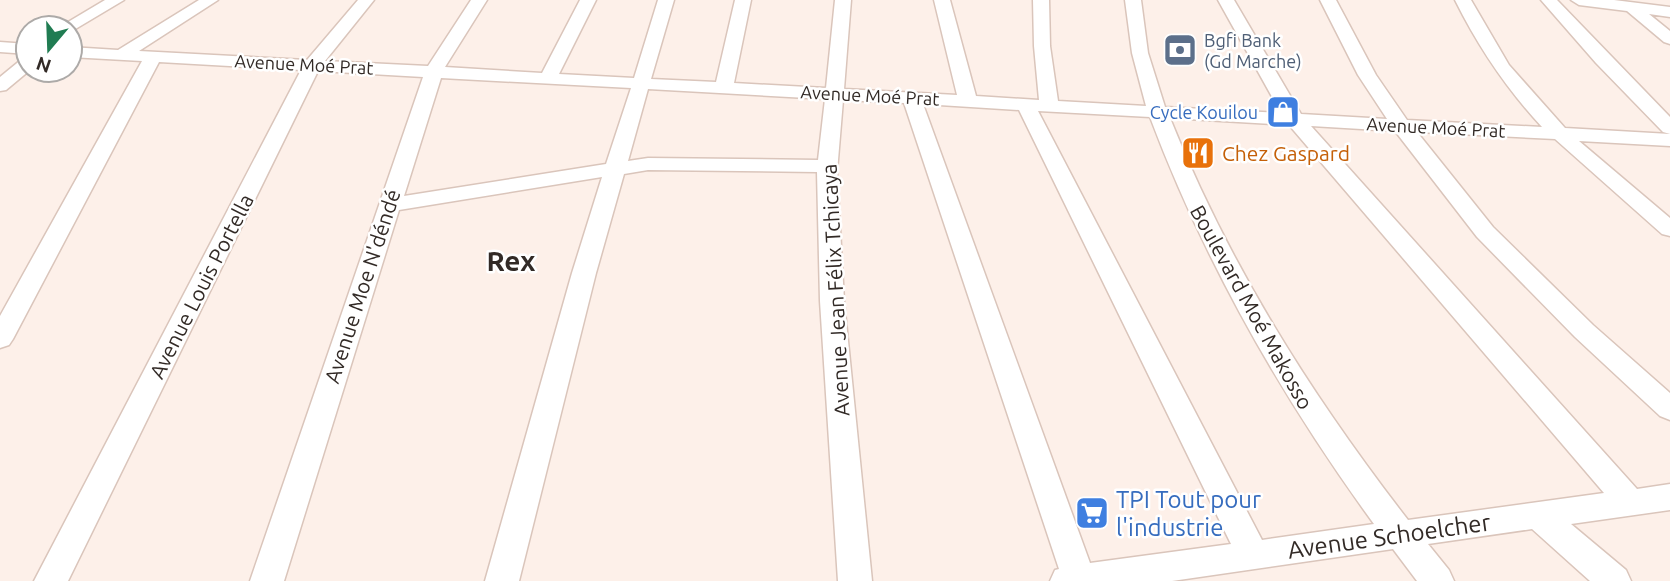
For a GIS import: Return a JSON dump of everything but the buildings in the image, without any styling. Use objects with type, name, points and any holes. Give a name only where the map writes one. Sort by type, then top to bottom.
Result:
[{"type":"street","points":[[84,18],[116,0]]},
{"type":"street","points":[[121,55],[210,0]]},
{"type":"street","name":"Avenue Louis Portella","points":[[51,581],[313,64],[366,0]]},
{"type":"street","name":"Avenue Moe N'déndé","points":[[267,581],[434,71],[479,0]]},
{"type":"street","points":[[548,77],[588,0]]},
{"type":"street","points":[[502,581],[615,169],[666,0]]},
{"type":"street","points":[[724,87],[743,0]]},
{"type":"street","name":"Avenue Jean Félix Tchicaya","points":[[844,0],[828,166],[832,301],[855,581]]},
{"type":"street","points":[[942,0],[968,101]]},
{"type":"street","points":[[1041,0],[1042,46],[1037,104],[1253,555]]},
{"type":"street","name":"Boulevard Moé Makosso","points":[[1133,0],[1140,52],[1157,111],[1203,221],[1252,316],[1314,420],[1399,535],[1437,581]]},
{"type":"street","points":[[1226,0],[1294,119],[1631,503]]},
{"type":"street","points":[[1328,0],[1367,75],[1401,125],[1485,232],[1584,331],[1670,410]]},
{"type":"street","points":[[1463,0],[1476,30],[1516,88],[1556,133],[1670,229]]},
{"type":"street","points":[[1549,0],[1670,128]]},
{"type":"street","points":[[1579,0],[1626,3],[1670,39]]},
{"type":"street","points":[[1604,0],[1670,10]]},
{"type":"street","name":"Avenue Moé Prat","points":[[84,53],[1670,140]]},
{"type":"street","points":[[0,339],[153,57]]},
{"type":"street","points":[[0,86],[14,74]]},
{"type":"street","points":[[911,97],[1073,580]]},
{"type":"street","points":[[389,205],[648,164],[828,166]]},
{"type":"street","name":"Avenue Schoelcher","points":[[1073,580],[1670,497]]},
{"type":"street","points":[[1539,516],[1614,581]]},
{"type":"place","name":"Bgfi Bank (Gd Marche)","points":[[1180,50]]},
{"type":"place","name":"Cycle Kouilou","points":[[1283,112]]},
{"type":"place","name":"Chez Gaspard","points":[[1198,153]]},
{"type":"place","name":"TPI Tout pour l'industrie","points":[[1092,513]]},
{"type":"district","name":"Rex","points":[[511,260]]}]
